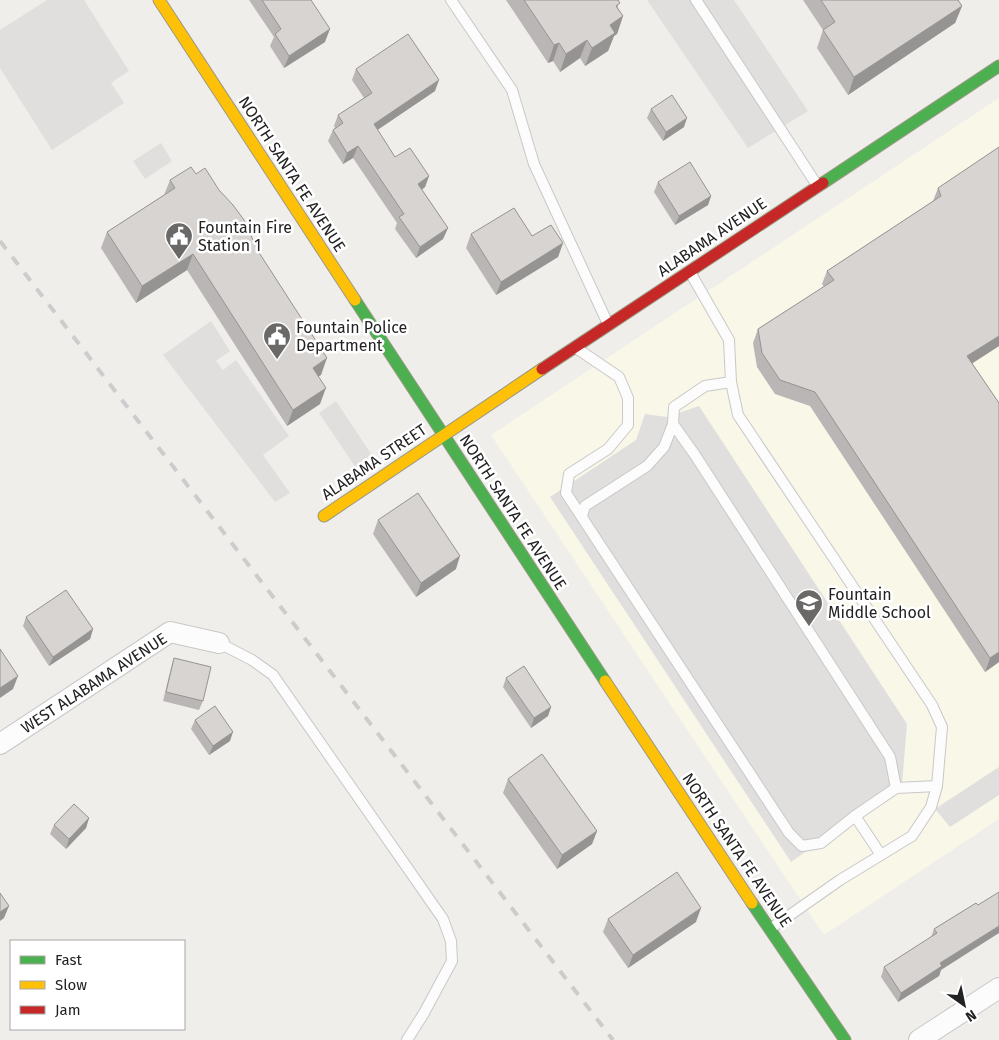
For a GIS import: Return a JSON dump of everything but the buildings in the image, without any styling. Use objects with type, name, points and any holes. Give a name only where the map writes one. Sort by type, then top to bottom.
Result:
[{"type":"main road","name":"NORTH SANTA FE AVENUE","points":[[159,0],[443,435],[770,930],[845,1040]]},
{"type":"main road","name":"ALABAMA AVENUE","points":[[443,435],[999,66]]},
{"type":"main road","name":"ALABAMA STREET","points":[[324,516],[443,435]]},
{"type":"street","name":"WEST ALABAMA AVENUE","points":[[0,744],[170,632],[219,643]]},
{"type":"street","points":[[919,1040],[939,1034],[999,988]]},
{"type":"lane","points":[[451,0],[512,90],[534,164],[609,325]]},
{"type":"lane","points":[[696,0],[818,186]]},
{"type":"lane","points":[[689,271],[728,340],[731,382],[738,415],[932,705],[942,727],[937,786],[932,807],[912,836],[840,880],[770,930]]},
{"type":"lane","points":[[575,347],[619,377],[628,398],[628,425],[608,449],[569,474],[566,493],[789,833],[802,846],[821,843],[855,816],[896,788],[937,786]]},
{"type":"lane","points":[[582,516],[585,506],[647,466],[664,448],[673,424],[674,407],[704,386],[731,382]]},
{"type":"lane","points":[[673,424],[695,455],[890,757],[896,788]]},
{"type":"lane","points":[[219,643],[252,660],[273,675],[443,919],[451,941],[452,961],[407,1040]]},
{"type":"lane","points":[[855,816],[881,855]]},
{"type":"shaded area","points":[[47,0],[84,0],[129,71],[111,83],[124,103],[52,150],[0,68],[0,30]]},
{"type":"shaded area","points":[[647,0],[734,0],[808,111],[748,148]]},
{"type":"shaded area","name":"Fountain Middle School","points":[[999,98],[999,819],[824,935],[491,435]]},
{"type":"shaded area","points":[[161,143],[172,161],[145,179],[133,161]]},
{"type":"shaded area","points":[[211,321],[230,351],[216,361],[223,370],[236,360],[289,436],[263,455],[290,493],[275,502],[163,355]]},
{"type":"shaded area","points":[[336,401],[373,457],[356,468],[319,413]]},
{"type":"shaded area","points":[[699,406],[907,724],[902,784],[791,862],[550,497],[636,440],[645,414],[667,417]]},
{"type":"shaded area","points":[[999,767],[999,795],[950,827],[935,809]]},
{"type":"railway","points":[[0,241],[613,1040]]},
{"type":"traffic: fast","points":[[823,183],[999,66]]},
{"type":"traffic: fast","points":[[355,300],[605,681]]},
{"type":"traffic: fast","points":[[752,903],[845,1040]]},
{"type":"traffic: slow","points":[[159,0],[355,300]]},
{"type":"traffic: slow","points":[[324,516],[542,369]]},
{"type":"traffic: slow","points":[[605,681],[752,903]]},
{"type":"traffic: jam","points":[[542,369],[823,183]]},
{"type":"place","name":"Fountain Fire Station 1","points":[[179,260]]},
{"type":"place","name":"Fountain Police Department","points":[[277,360]]},
{"type":"place","name":"Fountain Middle School","points":[[809,627]]}]
